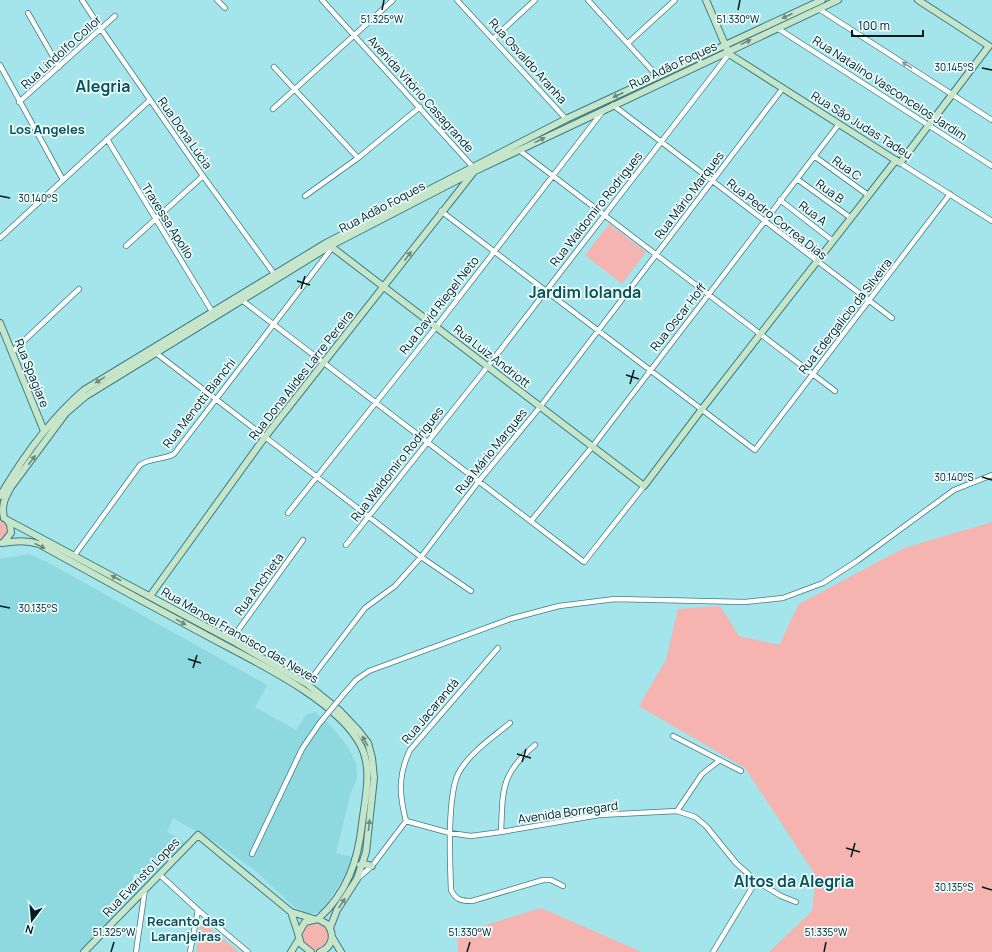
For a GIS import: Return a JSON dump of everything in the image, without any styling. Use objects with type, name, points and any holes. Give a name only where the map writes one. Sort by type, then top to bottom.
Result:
[{"type":"main road","points":[[706,0],[728,50]]},
{"type":"main road","name":"Rua Adão Foques","points":[[0,496],[44,431],[62,408],[84,390],[275,275],[566,118],[658,77],[728,50],[813,2],[822,0]]},
{"type":"main road","name":"Rua Adão Foques","points":[[473,168],[519,150],[728,50],[838,0]]},
{"type":"main road","points":[[644,486],[868,195],[898,161],[991,47],[918,0]]},
{"type":"main road","name":"Rua São Judas Tadeu","points":[[728,50],[783,88],[898,161]]},
{"type":"main road","name":"Rua Dona Alides Larre Pereira","points":[[150,596],[266,437],[384,287],[473,168]]},
{"type":"main road","name":"Rua Adão Foques","points":[[1,544],[11,533],[4,518],[2,509],[4,500],[11,487],[66,413],[86,396],[243,301],[329,246]]},
{"type":"main road","name":"Rua Luiz Andriott","points":[[329,246],[436,326],[644,486]]},
{"type":"main road","name":"Rua Spagiare","points":[[0,323],[44,431]]},
{"type":"main road","name":"Rua Manoel Francisco das Neves","points":[[4,518],[231,640],[308,684],[339,710],[358,730],[368,743],[372,758],[374,778],[364,864],[357,879],[337,910],[330,928]]},
{"type":"main road","name":"Rua Manoel Francisco das Neves","points":[[1,544],[18,541],[30,541],[39,544],[304,690],[335,715],[354,735],[362,747],[367,779],[360,843],[351,876],[344,889]]},
{"type":"main road","name":"Rua Evaristo Lopes","points":[[84,952],[198,835],[291,912]]},
{"type":"main road","points":[[291,952],[305,922],[316,919],[326,911],[349,885],[359,865],[364,864],[372,866]]},
{"type":"main road","points":[[291,912],[323,921],[330,928],[332,938],[341,952]]},
{"type":"main road","points":[[291,912],[298,937],[304,948],[311,952]]},
{"type":"main road","points":[[320,952],[328,948],[332,938]]},
{"type":"street","name":"Rua Dona Lúcia","points":[[82,0],[100,29],[203,176],[275,275]]},
{"type":"street","points":[[217,0],[225,8]]},
{"type":"street","name":"Avenida Vitório Casagrande","points":[[322,0],[354,37],[420,107],[473,168]]},
{"type":"street","points":[[273,108],[354,37],[393,0]]},
{"type":"street","name":"Rua Osvaldo Aranha","points":[[458,0],[566,118]]},
{"type":"street","points":[[494,38],[535,0]]},
{"type":"street","points":[[588,0],[658,77]]},
{"type":"street","points":[[628,43],[674,0]]},
{"type":"street","points":[[819,9],[992,120]]},
{"type":"street","points":[[28,13],[59,67]]},
{"type":"street","name":"Rua Lindolfo Collor","points":[[19,102],[115,16]]},
{"type":"street","name":"Rua Natalino Vasconcelos Jardim","points":[[777,28],[992,166]]},
{"type":"street","name":"Rua Waldomiro Rodrigues","points":[[346,545],[426,442],[488,366],[662,141],[728,50]]},
{"type":"street","points":[[0,65],[63,180]]},
{"type":"street","points":[[274,67],[358,158]]},
{"type":"street","name":"Rua Mário Marques","points":[[308,684],[365,608],[395,586],[421,557],[479,481],[540,407],[783,88]]},
{"type":"street","points":[[0,238],[150,100]]},
{"type":"street","name":"Rua Pedro Correa Dias","points":[[613,105],[892,318]]},
{"type":"street","points":[[305,196],[358,158],[420,107]]},
{"type":"street","name":"Rua David Riegel Neto","points":[[288,513],[374,402],[495,251],[605,108]]},
{"type":"street","name":"Rua Oscar Hoff","points":[[531,521],[592,447],[839,124]]},
{"type":"street","name":"Travessa Apollo","points":[[107,139],[155,220],[214,312]]},
{"type":"street","points":[[519,150],[835,391]]},
{"type":"street","name":"Rua C","points":[[814,156],[868,195]]},
{"type":"street","name":"Rua São Judas Tadeu","points":[[898,161],[992,221]]},
{"type":"street","points":[[126,246],[203,176]]},
{"type":"street","name":"Rua B","points":[[797,179],[851,218]]},
{"type":"street","name":"Rua Edergalicio da Silveira","points":[[702,409],[755,450],[950,194]]},
{"type":"street","name":"Rua A","points":[[780,200],[833,241]]},
{"type":"street","points":[[441,211],[702,409]]},
{"type":"street","name":"Rua Menotti Bianchi","points":[[74,556],[140,464],[146,460],[166,458],[174,454],[273,324],[329,246]]},
{"type":"street","points":[[12,352],[79,289]]},
{"type":"street","points":[[243,301],[584,562],[644,486]]},
{"type":"street","points":[[156,353],[215,400],[266,437],[421,557],[471,591]]},
{"type":"street","points":[[252,854],[302,749],[319,724],[343,695],[356,680],[368,671],[510,619],[559,606],[615,599],[745,602],[783,598],[823,583],[857,561],[954,490],[992,475]]},
{"type":"street","name":"Rua Anchieta","points":[[231,640],[303,540]]},
{"type":"street","name":"Rua Jacarandá","points":[[406,821],[401,800],[401,780],[403,765],[410,750],[498,648]]},
{"type":"street","points":[[510,723],[474,753],[458,775],[454,790],[450,833],[450,890],[454,898],[462,901],[472,901],[543,880],[551,880],[563,886]]},
{"type":"street","points":[[674,736],[741,771]]},
{"type":"street","points":[[501,832],[503,792],[506,779],[519,759],[535,745]]},
{"type":"street","points":[[677,811],[702,774],[720,760]]},
{"type":"street","name":"Avenida Borregard","points":[[406,821],[450,833],[472,836],[599,815],[677,811],[695,817],[706,826],[736,863],[756,881],[781,896],[796,902]]},
{"type":"street","points":[[357,879],[372,866],[406,821]]},
{"type":"street","points":[[160,875],[198,910],[248,952]]},
{"type":"street","points":[[713,952],[756,881]]},
{"type":"street","points":[[136,952],[145,889]]},
{"type":"street","points":[[190,952],[198,910]]},
{"type":"shaded area","points":[[609,224],[646,252],[622,284],[585,255]]},
{"type":"shaded area","points":[[0,521],[6,526],[8,534],[0,542]]},
{"type":"shaded area","points":[[992,522],[992,952],[769,952],[812,911],[816,876],[745,768],[639,706],[666,660],[678,609],[720,606],[739,636],[779,645],[799,604],[904,548]]},
{"type":"shaded area","points":[[29,554],[49,563],[267,685],[255,707],[296,730],[306,715],[315,712],[329,724],[348,747],[356,763],[357,778],[350,795],[336,853],[352,857],[349,869],[322,911],[306,913],[295,908],[258,873],[218,844],[173,818],[167,832],[189,844],[82,952],[0,952],[0,559]]},
{"type":"shaded area","points":[[541,908],[642,952],[458,952],[457,934]]},
{"type":"shaded area","points":[[202,921],[239,952],[196,952]]},
{"type":"shaded area","points":[[315,922],[325,926],[329,936],[325,946],[315,950],[305,946],[301,936],[305,926]]},
{"type":"district","name":"Alegria","points":[[103,86]]},
{"type":"district","name":"Los Angeles","points":[[47,129]]},
{"type":"district","name":"Jardim Iolanda","points":[[585,292]]},
{"type":"district","name":"Altos da Alegria","points":[[794,881]]},
{"type":"district","name":"Recanto das Laranjeiras","points":[[186,928]]}]
